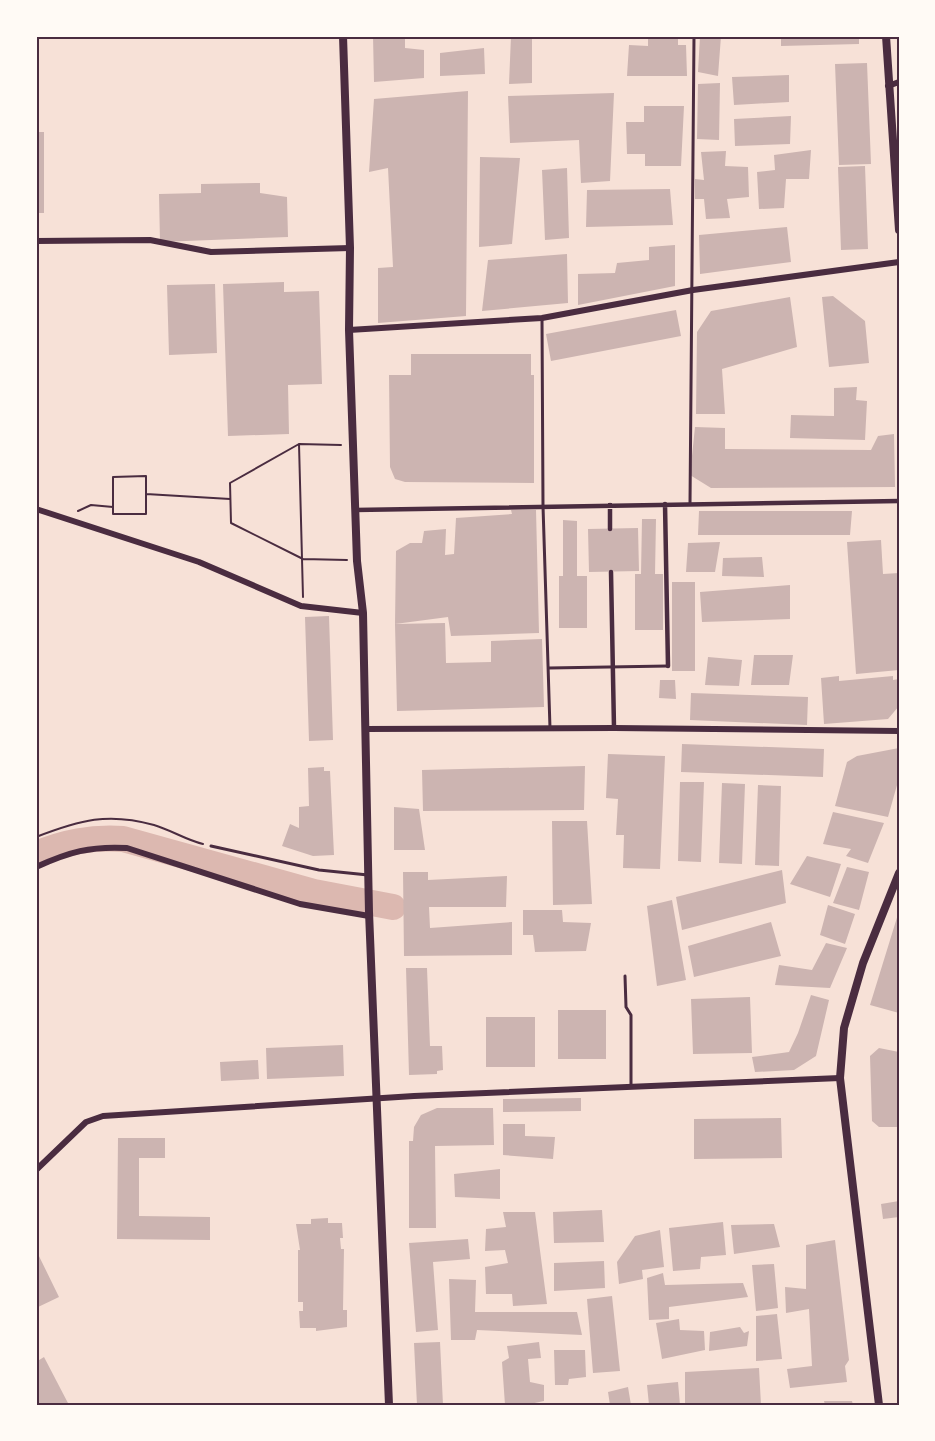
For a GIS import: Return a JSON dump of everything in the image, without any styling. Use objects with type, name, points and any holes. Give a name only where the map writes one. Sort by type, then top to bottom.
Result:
[{"type":"street","points":[[343,36],[355,510],[357,561],[363,613],[375,1099],[389,1405]]},
{"type":"street","points":[[886,36],[899,230]]},
{"type":"street","points":[[888,86],[899,82]]},
{"type":"street","points":[[36,241],[150,240],[210,252],[350,248]]},
{"type":"street","points":[[349,330],[542,318],[693,290],[899,261]]},
{"type":"street","points":[[355,510],[899,501]]},
{"type":"street","points":[[665,504],[668,666]]},
{"type":"street","points":[[610,505],[610,528]]},
{"type":"street","points":[[36,509],[199,562],[301,606],[363,613]]},
{"type":"street","points":[[611,572],[614,728]]},
{"type":"street","points":[[365,729],[614,728],[899,731]]},
{"type":"street","points":[[36,867],[67,853],[97,846],[127,848],[300,904],[369,914]]},
{"type":"street","points":[[879,1405],[840,1078],[844,1028],[863,963],[897,885],[899,873]]},
{"type":"street","points":[[36,1170],[86,1122],[103,1116],[375,1099],[840,1078]]},
{"type":"lane","points":[[690,504],[694,36]]},
{"type":"lane","points":[[542,318],[543,506],[550,728]]},
{"type":"lane","points":[[549,668],[668,666]]},
{"type":"lane","points":[[211,846],[319,870],[368,878]]},
{"type":"lane","points":[[625,976],[626,1007],[631,1015],[631,1087]]},
{"type":"path","points":[[353,445],[299,444],[230,483],[230,500],[231,523],[303,559],[357,561]]},
{"type":"path","points":[[299,444],[303,559],[301,606]]},
{"type":"path","points":[[146,476],[146,494],[146,514],[113,514],[113,477],[146,476]]},
{"type":"path","points":[[146,494],[230,500]]},
{"type":"path","points":[[64,518],[91,506],[113,507]]},
{"type":"path","points":[[36,837],[81,820],[124,818],[156,826],[211,846]]},
{"type":"building","points":[[373,36],[405,36],[405,48],[424,50],[424,78],[374,82]]},
{"type":"building","points":[[511,36],[532,36],[532,83],[509,84]]},
{"type":"building","points":[[648,36],[678,36],[678,45],[686,45],[687,76],[627,76],[629,45],[648,46]]},
{"type":"building","points":[[700,36],[721,36],[718,76],[698,72]]},
{"type":"building","points":[[781,36],[859,36],[859,44],[781,46]]},
{"type":"building","points":[[484,48],[485,74],[440,76],[440,53]]},
{"type":"building","points":[[867,63],[871,164],[839,165],[835,64]]},
{"type":"building","points":[[789,75],[789,102],[734,105],[732,77]]},
{"type":"building","points":[[720,83],[719,140],[697,139],[698,84]]},
{"type":"building","points":[[468,91],[466,316],[378,323],[378,268],[393,267],[388,168],[369,172],[374,99]]},
{"type":"building","points":[[614,93],[610,181],[581,183],[579,140],[510,143],[508,96]]},
{"type":"building","points":[[644,106],[684,106],[681,166],[645,166],[645,154],[627,154],[626,122],[644,122]]},
{"type":"building","points":[[791,116],[790,144],[735,146],[734,119]]},
{"type":"building","points":[[36,132],[44,132],[44,213],[36,213]]},
{"type":"building","points":[[811,150],[809,179],[786,179],[784,208],[759,209],[757,172],[775,170],[774,155]]},
{"type":"building","points":[[726,151],[725,166],[748,167],[749,197],[727,199],[730,218],[706,219],[704,199],[695,199],[695,179],[704,180],[701,152]]},
{"type":"building","points":[[480,157],[520,158],[512,244],[479,247]]},
{"type":"building","points":[[865,166],[868,249],[841,250],[838,167]]},
{"type":"building","points":[[567,168],[569,238],[545,240],[542,170]]},
{"type":"building","points":[[260,183],[260,193],[287,197],[288,237],[160,242],[159,194],[201,193],[201,184]]},
{"type":"building","points":[[670,189],[673,225],[586,227],[587,190]]},
{"type":"building","points":[[787,227],[791,262],[700,274],[699,235]]},
{"type":"building","points":[[675,245],[675,286],[578,305],[578,274],[615,273],[617,263],[649,260],[649,247]]},
{"type":"building","points":[[567,254],[568,303],[482,311],[488,260]]},
{"type":"building","points":[[284,282],[284,292],[319,291],[322,384],[288,385],[289,434],[228,436],[223,284]]},
{"type":"building","points":[[215,284],[217,353],[169,355],[167,285]]},
{"type":"building","points":[[833,296],[865,321],[869,363],[829,367],[822,297]]},
{"type":"building","points":[[790,297],[797,347],[722,369],[725,414],[696,414],[697,332],[711,311]]},
{"type":"building","points":[[676,310],[681,336],[551,361],[546,334]]},
{"type":"building","points":[[411,354],[531,354],[531,375],[534,375],[534,483],[405,482],[395,479],[390,467],[389,375],[411,375]]},
{"type":"building","points":[[857,387],[856,400],[867,401],[865,440],[790,438],[791,415],[834,416],[834,388]]},
{"type":"building","points":[[695,427],[725,428],[725,449],[871,450],[878,436],[894,434],[895,487],[711,488],[690,475]]},
{"type":"building","points":[[511,510],[536,510],[539,633],[451,636],[448,617],[395,624],[396,551],[410,543],[422,543],[424,531],[446,529],[445,555],[454,554],[456,518],[512,514]]},
{"type":"building","points":[[699,511],[852,511],[850,535],[698,535]]},
{"type":"building","points":[[642,519],[656,519],[655,574],[663,574],[663,630],[635,630],[635,574],[641,574]]},
{"type":"building","points":[[563,520],[577,521],[577,576],[587,576],[587,628],[559,628],[559,576],[563,576]]},
{"type":"building","points":[[638,528],[639,571],[589,572],[588,529]]},
{"type":"building","points":[[881,540],[883,574],[899,573],[899,670],[856,674],[847,542]]},
{"type":"building","points":[[720,542],[715,572],[686,572],[688,543]]},
{"type":"building","points":[[762,557],[764,577],[722,576],[723,558]]},
{"type":"building","points":[[672,582],[695,582],[695,671],[672,671]]},
{"type":"building","points":[[790,585],[790,619],[702,622],[700,592]]},
{"type":"building","points":[[329,616],[333,740],[309,741],[305,617]]},
{"type":"building","points":[[445,623],[446,663],[491,662],[491,641],[542,639],[544,707],[397,711],[395,624]]},
{"type":"building","points":[[754,655],[793,655],[789,685],[751,685]]},
{"type":"building","points":[[708,657],[742,660],[739,686],[705,685]]},
{"type":"building","points":[[839,676],[839,681],[893,676],[893,680],[899,679],[899,706],[888,719],[824,724],[821,678]]},
{"type":"building","points":[[660,680],[675,680],[676,699],[659,698]]},
{"type":"building","points":[[691,693],[808,697],[807,725],[690,720]]},
{"type":"building","points":[[682,744],[824,749],[823,777],[681,772]]},
{"type":"building","points":[[899,748],[899,778],[888,817],[835,806],[847,762],[857,756]]},
{"type":"building","points":[[608,754],[665,756],[660,869],[623,868],[624,835],[616,835],[618,799],[606,798]]},
{"type":"building","points":[[585,766],[584,810],[423,811],[422,770]]},
{"type":"building","points":[[324,767],[324,771],[330,771],[334,855],[313,856],[282,846],[290,824],[299,828],[299,807],[309,806],[308,768]]},
{"type":"building","points":[[680,782],[704,782],[701,862],[678,861]]},
{"type":"building","points":[[722,783],[745,784],[742,864],[719,863]]},
{"type":"building","points":[[758,785],[781,786],[779,866],[755,865]]},
{"type":"building","points":[[394,807],[419,809],[425,850],[394,850]]},
{"type":"building","points":[[833,812],[884,823],[868,863],[846,856],[851,849],[823,844]]},
{"type":"building","points":[[552,821],[587,821],[592,904],[553,905]]},
{"type":"building","points":[[807,856],[841,864],[830,897],[790,884]]},
{"type":"building","points":[[847,867],[869,872],[859,910],[833,903]]},
{"type":"building","points":[[782,870],[786,903],[682,930],[676,897]]},
{"type":"building","points":[[403,872],[428,872],[428,880],[507,876],[506,907],[429,907],[430,928],[512,922],[512,955],[404,956]]},
{"type":"building","points":[[672,900],[686,980],[657,986],[647,906]]},
{"type":"building","points":[[828,905],[855,914],[845,944],[820,935]]},
{"type":"building","points":[[523,910],[562,910],[563,922],[591,923],[586,951],[535,952],[533,935],[523,935]]},
{"type":"building","points":[[899,911],[899,1013],[870,1005]]},
{"type":"building","points":[[771,922],[781,956],[694,977],[688,946]]},
{"type":"building","points":[[826,943],[847,948],[830,988],[775,985],[779,965],[812,970]]},
{"type":"building","points":[[406,968],[427,968],[430,1046],[442,1046],[443,1070],[437,1071],[437,1074],[409,1075]]},
{"type":"building","points":[[811,995],[829,1000],[816,1056],[794,1070],[755,1072],[752,1057],[789,1052]]},
{"type":"building","points":[[750,997],[752,1053],[693,1054],[691,999]]},
{"type":"building","points":[[558,1010],[606,1010],[606,1059],[558,1059]]},
{"type":"building","points":[[486,1017],[535,1017],[535,1067],[486,1067]]},
{"type":"building","points":[[343,1045],[344,1076],[267,1079],[266,1048]]},
{"type":"building","points":[[879,1048],[899,1052],[899,1127],[879,1127],[872,1121],[870,1056]]},
{"type":"building","points":[[258,1060],[259,1079],[221,1081],[220,1062]]},
{"type":"building","points":[[581,1098],[581,1111],[503,1112],[503,1099]]},
{"type":"building","points":[[437,1108],[493,1108],[494,1145],[435,1146],[436,1228],[409,1228],[409,1141],[413,1141],[414,1127],[421,1115]]},
{"type":"building","points":[[781,1118],[782,1158],[694,1159],[694,1119]]},
{"type":"building","points":[[503,1124],[525,1124],[525,1136],[555,1137],[553,1159],[503,1155]]},
{"type":"building","points":[[118,1138],[165,1138],[165,1158],[139,1158],[139,1216],[210,1217],[210,1240],[117,1239]]},
{"type":"building","points":[[500,1169],[500,1199],[455,1197],[454,1174]]},
{"type":"building","points":[[899,1201],[899,1217],[883,1219],[881,1204]]},
{"type":"building","points":[[602,1210],[604,1242],[554,1243],[553,1212]]},
{"type":"building","points":[[503,1212],[535,1212],[547,1304],[513,1306],[512,1294],[486,1294],[485,1267],[508,1263],[505,1250],[485,1251],[486,1229],[506,1227]]},
{"type":"building","points":[[328,1218],[328,1223],[342,1223],[343,1238],[340,1238],[341,1249],[344,1249],[343,1310],[347,1310],[347,1327],[316,1331],[316,1328],[300,1328],[299,1311],[303,1311],[303,1302],[298,1302],[298,1250],[300,1250],[296,1224],[311,1224],[311,1219]]},
{"type":"building","points":[[723,1222],[726,1255],[701,1257],[700,1269],[673,1271],[669,1228]]},
{"type":"building","points":[[774,1224],[780,1247],[734,1254],[731,1225]]},
{"type":"building","points":[[660,1230],[664,1267],[642,1270],[643,1279],[619,1284],[617,1262],[635,1236]]},
{"type":"building","points":[[468,1239],[470,1259],[433,1262],[438,1330],[416,1332],[409,1243]]},
{"type":"building","points":[[835,1240],[849,1360],[845,1366],[847,1382],[790,1388],[787,1369],[812,1366],[809,1309],[786,1313],[785,1287],[806,1289],[806,1245]]},
{"type":"building","points":[[36,1250],[59,1297],[36,1308]]},
{"type":"building","points":[[604,1261],[605,1288],[554,1291],[554,1263]]},
{"type":"building","points":[[774,1264],[778,1308],[756,1311],[752,1265]]},
{"type":"building","points":[[663,1273],[665,1285],[743,1283],[748,1297],[669,1307],[669,1319],[649,1320],[647,1278]]},
{"type":"building","points":[[449,1279],[476,1280],[475,1312],[577,1312],[582,1335],[477,1330],[475,1340],[451,1340]]},
{"type":"building","points":[[612,1296],[620,1371],[593,1373],[587,1299]]},
{"type":"building","points":[[777,1314],[782,1359],[756,1361],[756,1316]]},
{"type":"building","points":[[679,1319],[680,1330],[704,1331],[705,1350],[662,1359],[656,1323]]},
{"type":"building","points":[[740,1327],[744,1333],[749,1331],[747,1346],[709,1351],[710,1332]]},
{"type":"building","points":[[440,1342],[443,1405],[417,1405],[414,1343]]},
{"type":"building","points":[[539,1342],[541,1358],[528,1359],[530,1382],[544,1385],[544,1401],[525,1405],[505,1405],[502,1362],[509,1358],[507,1346]]},
{"type":"building","points":[[554,1350],[585,1350],[586,1377],[569,1379],[568,1385],[555,1385]]},
{"type":"building","points":[[44,1357],[69,1405],[36,1405],[36,1362]]},
{"type":"building","points":[[759,1368],[761,1405],[685,1405],[685,1372]]},
{"type":"building","points":[[678,1382],[680,1405],[649,1405],[647,1385]]},
{"type":"building","points":[[628,1387],[631,1405],[610,1405],[608,1392]]},
{"type":"building","points":[[824,1401],[852,1401],[853,1405],[825,1405]]},
{"type":"waterway","points":[[36,854],[78,841],[123,839],[314,892],[393,907]]}]
